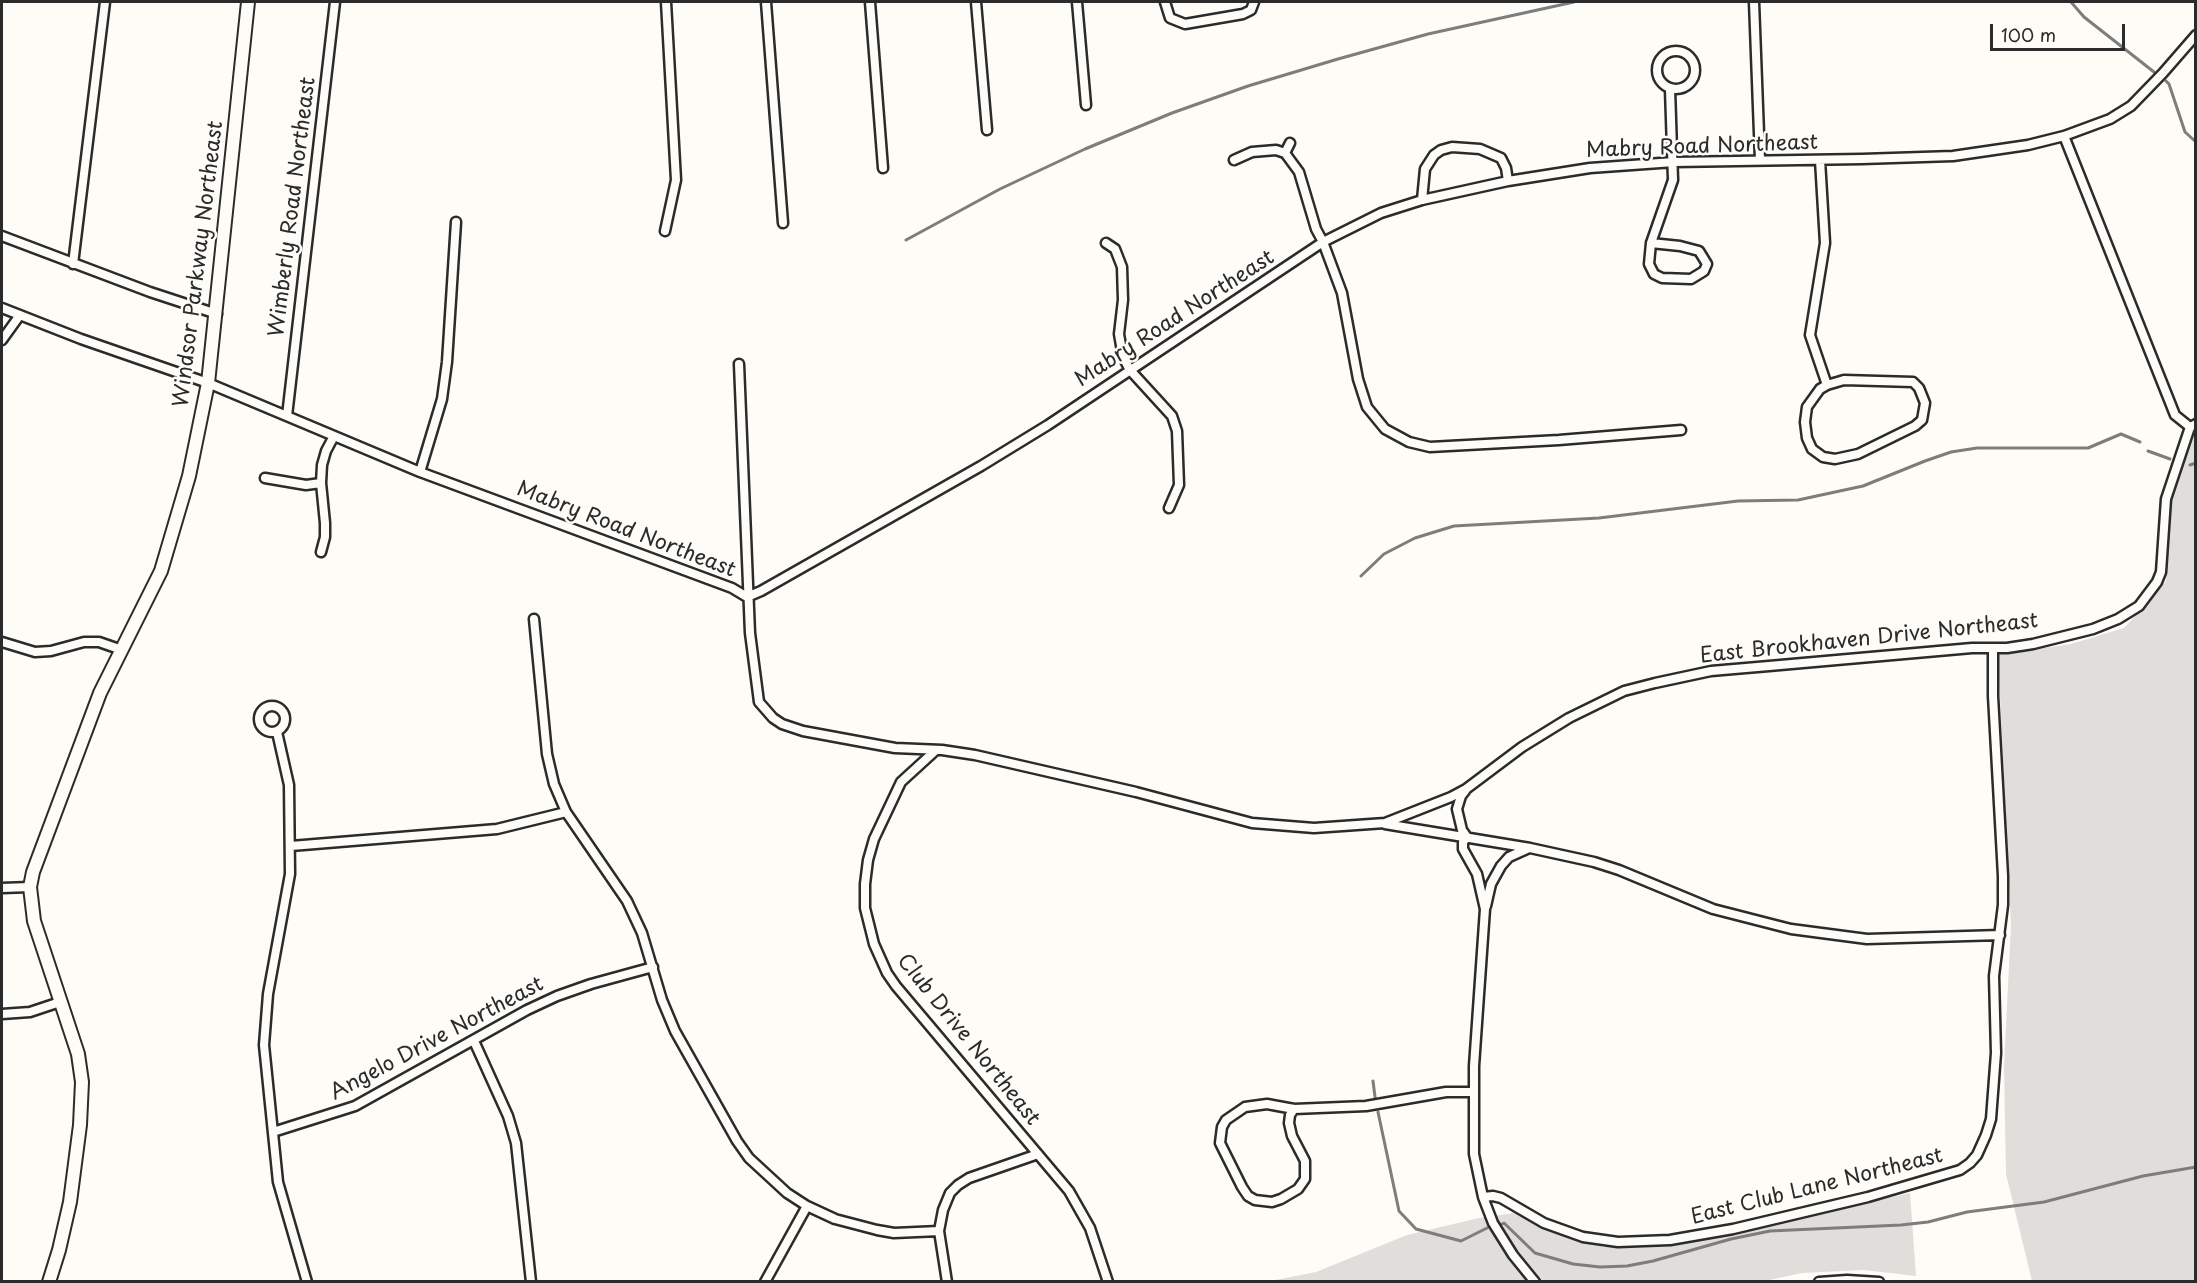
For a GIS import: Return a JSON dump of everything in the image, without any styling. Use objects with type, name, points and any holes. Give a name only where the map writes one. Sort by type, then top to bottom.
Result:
[{"type":"street","points":[[73,264],[105,2]]},
{"type":"street","name":"Windsor Parkway Northeast","points":[[49,1281],[59,1250],[69,1202],[80,1125],[82,1082],[78,1054],[34,921],[30,887],[33,872],[100,693],[161,571],[189,476],[208,383],[217,314],[226,203],[248,2]]},
{"type":"street","name":"Wimberly Road Northeast","points":[[287,416],[335,2]]},
{"type":"street","points":[[665,231],[676,180],[666,2]]},
{"type":"street","points":[[766,2],[783,222]]},
{"type":"street","points":[[870,2],[884,168]]},
{"type":"street","points":[[976,2],[987,130]]},
{"type":"street","points":[[1077,2],[1086,105]]},
{"type":"street","points":[[1165,2],[1170,18],[1185,24],[1243,14],[1251,10],[1254,2]]},
{"type":"street","points":[[1754,2],[1760,160]]},
{"type":"street","name":"Mabry Road Northeast","points":[[2,308],[123,354],[208,383],[420,472],[747,593],[785,578],[981,466],[1323,242],[1381,213],[1422,200],[1508,181],[1590,168],[1674,162],[1953,156],[2028,145],[2064,136],[2110,119],[2131,106],[2196,35]]},
{"type":"street","points":[[1669,52],[1687,53],[1694,64],[1694,78],[1688,85],[1670,89],[1664,86],[1656,76],[1658,62],[1669,52]]},
{"type":"street","points":[[1651,243],[1680,246],[1699,251],[1707,264],[1704,272],[1691,279],[1662,278],[1654,273],[1649,264],[1651,243],[1673,180],[1670,89]]},
{"type":"street","points":[[2064,136],[2175,415],[2193,426]]},
{"type":"street","points":[[1285,153],[1290,143]]},
{"type":"street","points":[[1422,200],[1422,181],[1425,170],[1434,155],[1452,147],[1480,149],[1501,158],[1506,168],[1508,181]]},
{"type":"street","points":[[1234,160],[1263,150],[1276,150],[1285,153],[1299,172],[1316,229],[1342,292],[1358,379],[1367,407],[1385,429],[1409,442],[1430,447],[1681,430]]},
{"type":"street","points":[[1820,160],[1826,243],[1810,335],[1827,385]]},
{"type":"street","points":[[420,472],[443,390],[447,362],[456,222]]},
{"type":"street","points":[[2,236],[73,264],[217,314]]},
{"type":"street","points":[[1106,243],[1115,249],[1122,267],[1123,300],[1119,334],[1123,357],[1130,370],[1172,416],[1177,431],[1179,485],[1169,508]]},
{"type":"street","points":[[2,340],[20,315]]},
{"type":"street","name":"East Brookhaven Drive Northeast","points":[[739,364],[747,593],[759,702],[773,718],[782,724],[811,732],[896,748],[975,755],[1109,786],[1252,823],[1314,828],[1385,824],[1451,797],[1466,789],[1522,747],[1569,718],[1624,691],[1711,671],[2033,644],[2093,629],[2130,612],[2146,599],[2161,572],[2166,499],[2193,426]]},
{"type":"street","points":[[1844,380],[1909,381],[1917,385],[1922,393],[1926,408],[1925,414],[1915,426],[1858,454],[1835,459],[1822,457],[1812,450],[1809,444],[1806,414],[1815,394],[1827,385],[1844,380]]},
{"type":"street","points":[[321,552],[325,537],[322,465],[334,436]]},
{"type":"street","points":[[265,478],[306,485],[321,483]]},
{"type":"street","points":[[534,619],[547,754],[554,784],[566,812],[627,901],[642,933],[662,1000],[675,1031],[737,1141],[749,1158],[768,1177],[807,1206],[835,1219],[877,1230],[923,1233],[939,1231]]},
{"type":"street","points":[[2,642],[35,652],[51,651],[84,642],[99,642],[122,650]]},
{"type":"street","name":"East Club Lane Northeast","points":[[1483,1197],[1501,1198],[1544,1223],[1583,1238],[1618,1242],[1670,1240],[1733,1229],[1864,1198],[1960,1170],[1977,1155],[1991,1119],[1996,1053],[1994,975],[2000,935],[2003,876],[1992,648]]},
{"type":"street","points":[[277,732],[290,785],[290,874],[264,1020],[264,1045],[280,1196],[307,1281]]},
{"type":"street","name":"Club Drive Northeast","points":[[936,750],[901,782],[874,839],[865,884],[870,931],[880,959],[896,986],[1076,1201],[1090,1228],[1108,1281]]},
{"type":"street","points":[[1466,789],[1457,809],[1462,830],[1467,837]]},
{"type":"street","points":[[291,846],[497,829],[566,812]]},
{"type":"street","points":[[1385,824],[1530,848],[1619,870],[1713,909],[1791,929],[1876,939],[2000,935]]},
{"type":"street","points":[[1448,835],[1463,849],[1477,874],[1485,909]]},
{"type":"street","points":[[1463,849],[1463,842],[1467,837]]},
{"type":"street","points":[[1530,848],[1509,857],[1501,866],[1491,884],[1485,909],[1474,1092],[1474,1154],[1483,1197],[1493,1223],[1501,1238],[1535,1281]]},
{"type":"street","points":[[2,888],[30,887]]},
{"type":"street","name":"Angelo Drive Northeast","points":[[273,1132],[355,1106],[556,996],[653,967]]},
{"type":"street","points":[[2,1014],[30,1012],[60,1002]]},
{"type":"street","points":[[474,1041],[508,1116],[516,1143],[531,1281]]},
{"type":"street","points":[[1294,1109],[1289,1123],[1292,1136],[1305,1161],[1305,1179],[1298,1189],[1281,1199],[1272,1202],[1255,1200],[1248,1196],[1242,1187],[1220,1143],[1222,1127],[1231,1116],[1245,1107],[1267,1104],[1294,1109],[1366,1106],[1446,1092],[1474,1092]]},
{"type":"street","points":[[947,1281],[939,1231],[945,1202],[958,1185],[969,1178],[1038,1154]]},
{"type":"street","points":[[765,1281],[807,1206]]},
{"type":"street","points":[[1819,1281],[1879,1281]]},
{"type":"shaded area","points":[[2195,426],[2195,1281],[2032,1281],[2006,1174],[2004,1067],[2011,925],[1998,655],[2071,644],[2124,628],[2166,581],[2169,498],[2184,431]]},
{"type":"shaded area","points":[[1910,1193],[1916,1276],[1863,1270],[1802,1273],[1760,1282],[1265,1282],[1316,1272],[1407,1235],[1479,1218],[1514,1213],[1603,1247],[1672,1246]]},
{"type":"waterway","points":[[906,240],[1000,189],[1085,149],[1172,113],[1248,86],[1428,34],[1574,2]]},
{"type":"waterway","points":[[2071,2],[2084,17],[2154,72]]},
{"type":"waterway","points":[[2166,81],[2185,132],[2196,142]]},
{"type":"waterway","points":[[1361,576],[1384,554],[1415,538],[1454,526],[1599,518],[1738,501],[1798,500],[1863,486],[1951,452],[1977,448],[2088,448],[2121,434],[2140,442]]},
{"type":"waterway","points":[[2148,451],[2170,459]]},
{"type":"waterway","points":[[2190,465],[2196,463]]},
{"type":"waterway","points":[[1373,1081],[1375,1097]]},
{"type":"waterway","points":[[1378,1112],[1399,1211],[1416,1229],[1461,1241],[1487,1228]]},
{"type":"waterway","points":[[1502,1224],[1504,1223],[1535,1253],[1573,1264],[1600,1267],[1627,1266],[1770,1231],[1928,1222],[1967,1212],[2044,1202],[2143,1176],[2196,1167]]}]
